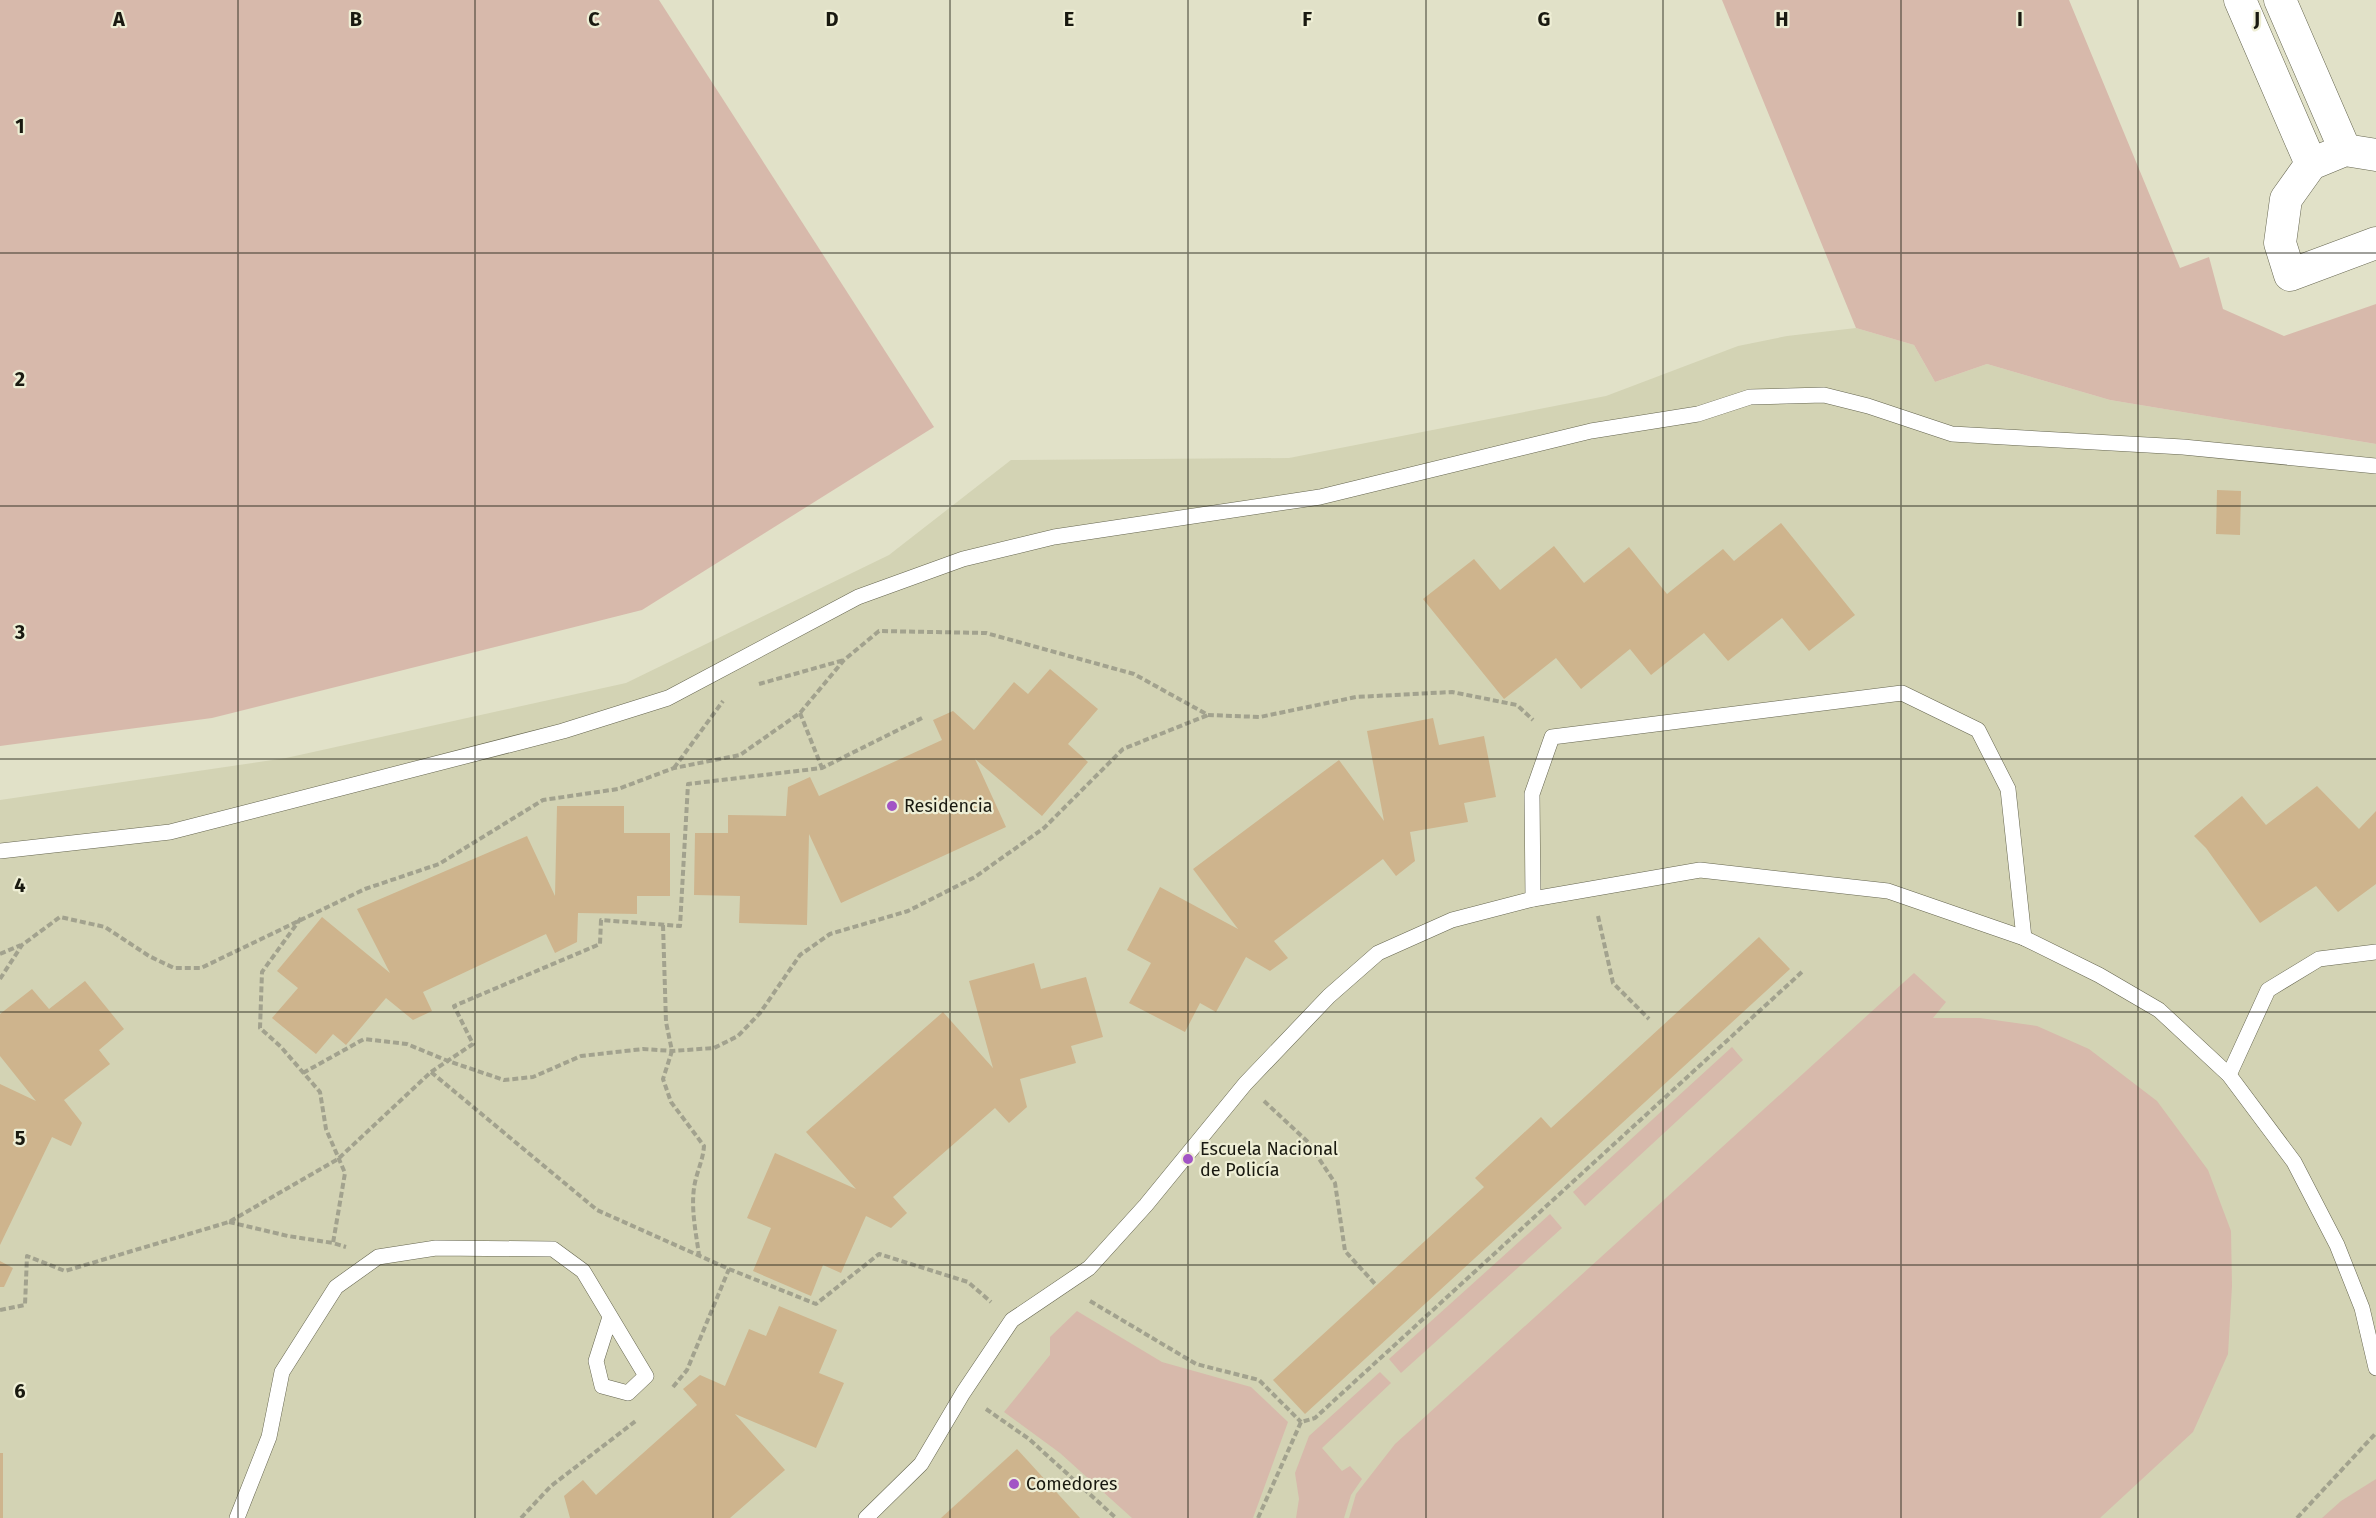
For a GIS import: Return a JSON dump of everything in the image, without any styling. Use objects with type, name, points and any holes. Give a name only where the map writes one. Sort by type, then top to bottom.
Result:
[{"type":"street","points":[[2240,0],[2311,164]]},
{"type":"street","points":[[2280,0],[2345,150]]},
{"type":"street","points":[[2376,155],[2345,150],[2311,164],[2286,200],[2280,243],[2290,275],[2376,243]]},
{"type":"lane","points":[[0,851],[170,832],[563,731],[669,698],[858,597],[963,559],[1054,537],[1320,497],[1591,431],[1698,414],[1750,397],[1824,395],[1952,434],[2183,447],[2376,466]]},
{"type":"lane","points":[[1533,899],[1532,794],[1552,737],[1902,693],[1978,730],[2008,789],[2024,938]]},
{"type":"lane","points":[[866,1518],[921,1464],[963,1393],[1012,1320],[1089,1268],[1146,1205],[1245,1084],[1329,996],[1378,953],[1452,920],[1533,899],[1700,870],[1888,891],[2024,938],[2099,975],[2159,1010],[2229,1075],[2294,1162],[2337,1245],[2362,1308],[2376,1368]]},
{"type":"lane","points":[[2229,1075],[2268,990],[2319,959],[2376,952]]},
{"type":"lane","points":[[237,1518],[269,1437],[282,1372],[336,1287],[378,1257],[436,1248],[553,1249],[583,1271],[646,1376],[628,1393],[602,1386],[596,1361],[610,1317]]},
{"type":"path","points":[[0,954],[22,945],[60,917],[105,927],[149,956],[174,968],[201,968],[365,889],[439,864],[543,800],[618,789],[674,768],[740,755],[800,713],[844,660],[879,631],[986,633],[1134,674],[1208,715]]},
{"type":"path","points":[[756,685],[844,660]]},
{"type":"path","points":[[303,1073],[364,1039],[407,1044],[504,1080],[533,1077],[581,1056],[643,1049],[672,1051],[714,1048],[738,1036],[760,1013],[800,955],[830,934],[908,911],[975,877],[1044,828],[1123,749],[1208,715],[1260,717],[1356,697],[1452,692],[1517,705],[1552,737]]},
{"type":"path","points":[[674,768],[725,698]]},
{"type":"path","points":[[800,713],[822,768]]},
{"type":"path","points":[[0,1310],[26,1305],[27,1256],[65,1271],[229,1222],[338,1159],[431,1072],[473,1044],[454,1006],[600,944],[602,920],[680,926],[688,784],[822,768],[922,718]]},
{"type":"path","points":[[1592,889],[1613,983],[1649,1019]]},
{"type":"path","points":[[301,918],[262,972],[260,1028],[281,1047],[320,1092],[326,1130],[345,1173],[333,1243]]},
{"type":"path","points":[[663,925],[666,1022],[672,1051],[663,1079],[671,1102],[704,1146],[703,1162],[694,1186],[693,1215],[699,1256]]},
{"type":"path","points":[[0,979],[22,945]]},
{"type":"path","points":[[1258,1518],[1301,1422],[1315,1418],[1803,971]]},
{"type":"path","points":[[431,1072],[597,1210],[699,1256],[816,1304],[879,1254],[968,1281],[1012,1320]]},
{"type":"path","points":[[1245,1084],[1308,1142],[1335,1183],[1345,1251],[1376,1285]]},
{"type":"path","points":[[229,1222],[288,1236],[333,1243],[378,1257]]},
{"type":"path","points":[[1086,1299],[1196,1364],[1259,1380],[1301,1422]]},
{"type":"path","points":[[963,1393],[1029,1439],[1116,1518]]},
{"type":"path","points":[[2297,1518],[2376,1433]]},
{"type":"shaded area","points":[[0,0],[659,0],[934,427],[642,610],[212,718],[0,746]]},
{"type":"shaded area","points":[[1722,0],[2069,0],[2180,268],[2209,257],[2223,309],[2284,336],[2376,304],[2376,444],[2110,400],[1987,364],[1935,382],[1914,345],[1856,328]]},
{"type":"shaded area","name":"Escuela Nacional de Policía","points":[[1856,328],[1914,345],[1935,382],[1987,364],[2110,400],[2376,444],[2376,1518],[0,1518],[0,800],[286,758],[626,683],[889,555],[1011,460],[1289,458],[1606,396],[1738,346],[1787,336]]},
{"type":"shaded area","points":[[1914,973],[1946,1002],[1933,1018],[1980,1018],[2037,1026],[2089,1049],[2157,1101],[2208,1170],[2231,1231],[2232,1286],[2228,1354],[2193,1432],[2100,1518],[1349,1518],[1356,1494],[1395,1444]]},
{"type":"shaded area","points":[[1732,1047],[1743,1060],[1585,1206],[1573,1192]]},
{"type":"shaded area","points":[[1550,1214],[1562,1228],[1401,1373],[1389,1359]]},
{"type":"shaded area","points":[[1077,1311],[1162,1362],[1251,1387],[1288,1422],[1253,1518],[1132,1518],[1060,1453],[1004,1412],[1050,1355],[1050,1337]]},
{"type":"shaded area","points":[[1380,1372],[1391,1383],[1322,1448],[1342,1471],[1350,1466],[1362,1479],[1351,1495],[1344,1518],[1296,1518],[1299,1499],[1295,1473],[1309,1436]]},
{"type":"shaded area","points":[[2376,1479],[2376,1518],[2322,1518],[2341,1501]]},
{"type":"building","points":[[2217,490],[2241,491],[2240,535],[2216,534]]},
{"type":"building","points":[[1781,523],[1855,615],[1809,651],[1782,618],[1728,661],[1704,633],[1651,675],[1630,649],[1581,689],[1556,658],[1504,699],[1423,599],[1474,559],[1500,590],[1554,546],[1584,583],[1629,547],[1667,594],[1723,549],[1734,561]]},
{"type":"building","name":"Residencia","points":[[1050,669],[1098,709],[1068,744],[1088,762],[1042,816],[975,759],[1006,827],[841,903],[809,834],[807,925],[739,923],[740,896],[694,895],[695,833],[728,833],[728,815],[786,816],[788,787],[810,777],[819,796],[942,740],[933,720],[953,711],[974,730],[1014,682],[1028,694]]},
{"type":"building","points":[[1433,718],[1439,745],[1484,736],[1496,797],[1464,803],[1468,822],[1410,832],[1415,861],[1396,876],[1383,859],[1274,941],[1288,958],[1270,971],[1246,957],[1216,1012],[1200,1003],[1185,1032],[1129,1003],[1151,963],[1127,950],[1160,887],[1238,929],[1193,869],[1339,760],[1384,821],[1367,731]]},
{"type":"building","points":[[2317,786],[2359,829],[2376,811],[2376,884],[2338,912],[2316,886],[2260,923],[2206,848],[2194,836],[2242,796],[2266,825]]},
{"type":"building","points":[[557,806],[624,806],[624,833],[670,833],[670,896],[637,896],[637,914],[578,913],[577,942],[555,953],[546,934],[423,992],[432,1011],[413,1020],[386,998],[346,1045],[333,1034],[316,1054],[272,1018],[298,988],[277,971],[322,917],[390,973],[357,909],[527,836],[555,896]]},
{"type":"building","points":[[1759,937],[1790,969],[1305,1414],[1273,1380],[1484,1187],[1475,1178],[1541,1117],[1551,1128]]},
{"type":"building","points":[[1034,963],[1041,989],[1086,977],[1103,1037],[1071,1046],[1076,1063],[1020,1079],[1027,1107],[1009,1123],[995,1108],[893,1197],[907,1213],[891,1228],[866,1216],[841,1273],[823,1265],[811,1296],[753,1271],[771,1228],[747,1218],[775,1153],[856,1189],[806,1132],[943,1012],[993,1068],[969,981]]},
{"type":"building","points":[[85,981],[124,1029],[99,1050],[110,1064],[64,1100],[82,1123],[71,1146],[52,1137],[0,1245],[0,1084],[36,1101],[0,1056],[0,1014],[32,989],[49,1009]]},
{"type":"building","points":[[0,1261],[13,1268],[4,1287],[0,1287]]},
{"type":"building","points":[[779,1306],[837,1330],[819,1373],[844,1383],[816,1448],[735,1414],[785,1470],[730,1518],[570,1518],[564,1496],[583,1480],[596,1495],[697,1405],[683,1389],[700,1375],[725,1386],[749,1329],[766,1336]]},
{"type":"building","name":"Comedores","points":[[1017,1449],[1080,1518],[941,1518]]},
{"type":"building","points":[[0,1453],[3,1453],[3,1518],[0,1518]]},
{"type":"place","name":"Residencia","points":[[892,806]]},
{"type":"place","name":"Escuela Nacional de Policía","points":[[1188,1159]]},
{"type":"place","name":"Comedores","points":[[1014,1484]]}]
